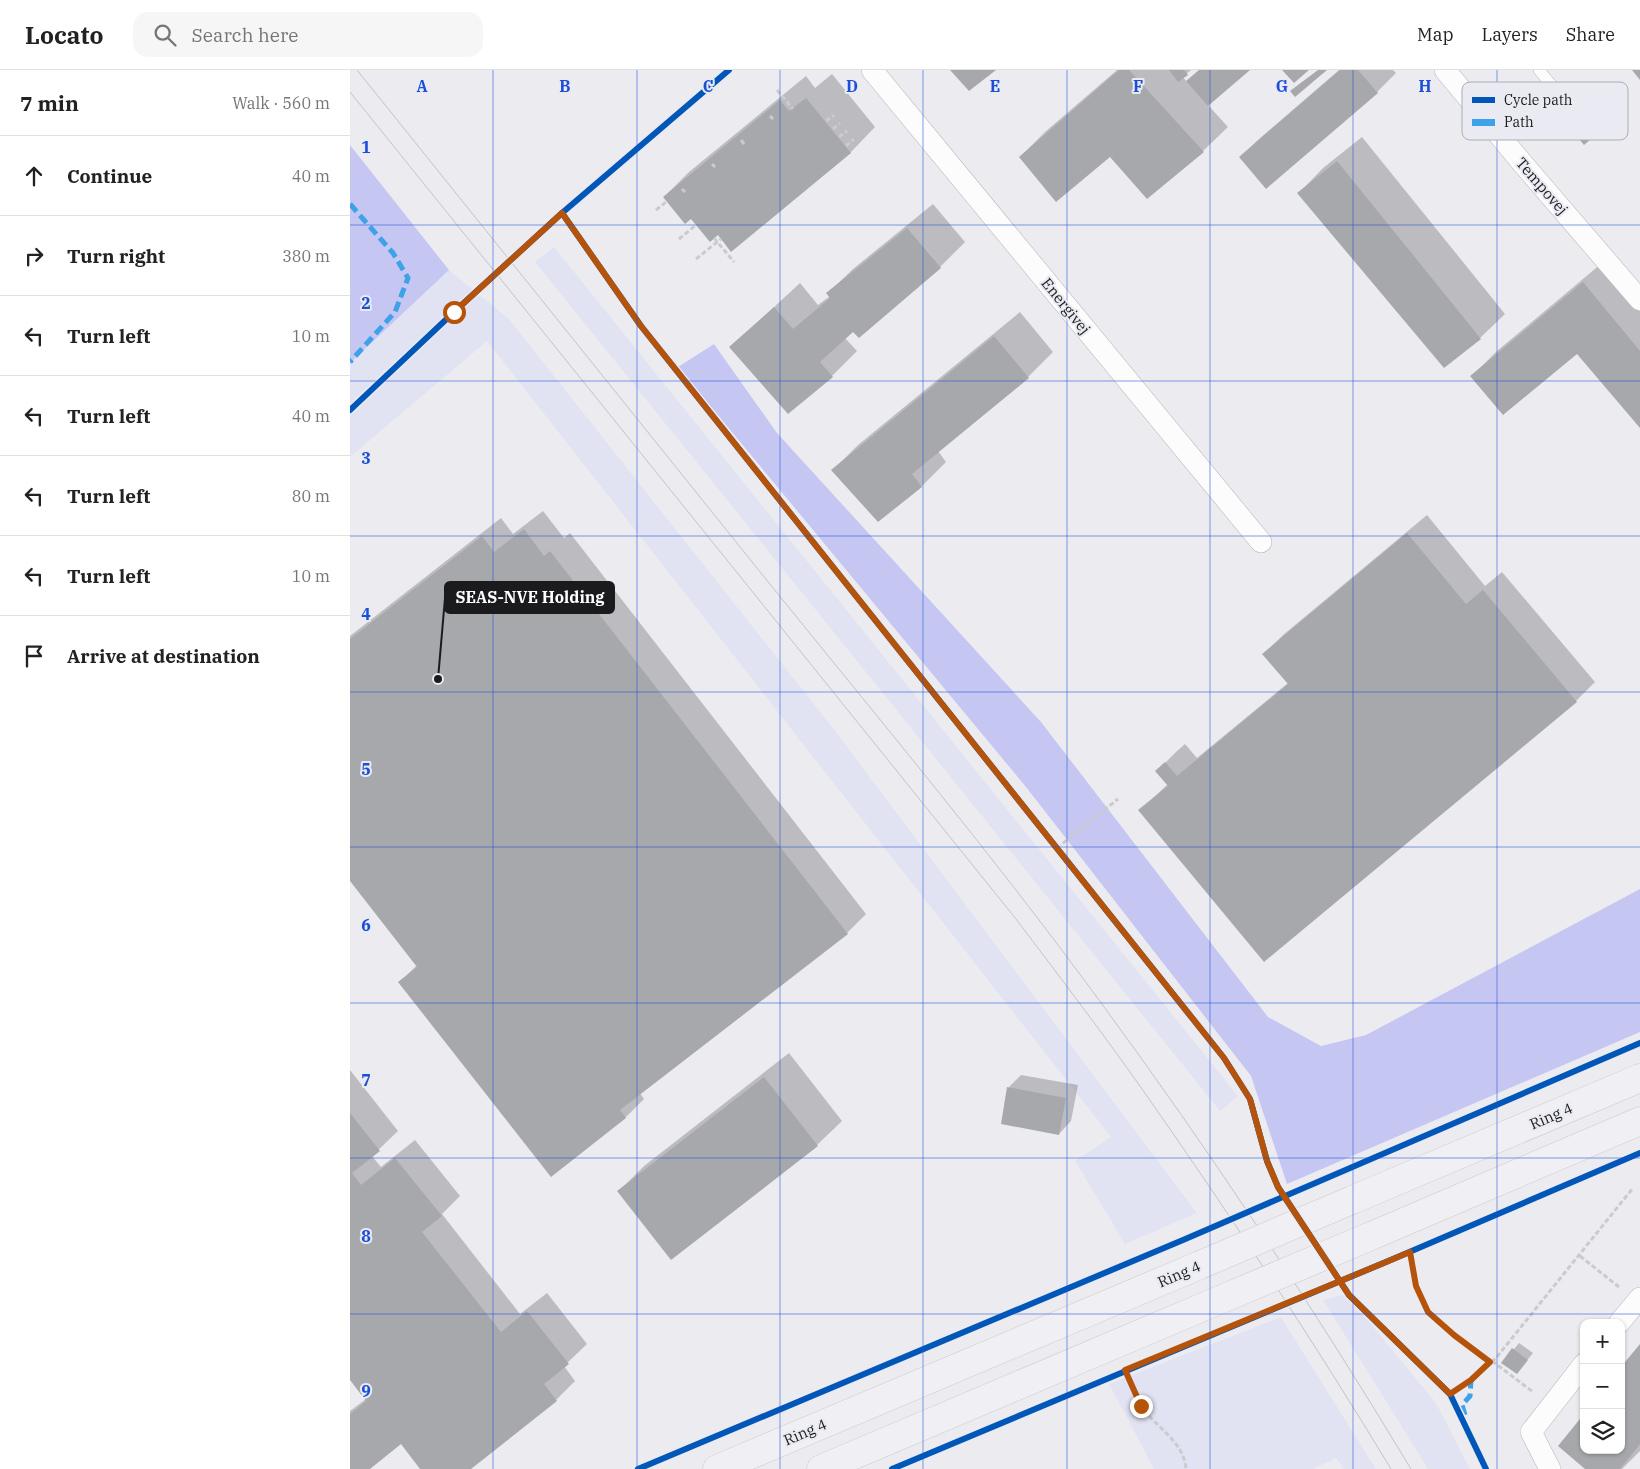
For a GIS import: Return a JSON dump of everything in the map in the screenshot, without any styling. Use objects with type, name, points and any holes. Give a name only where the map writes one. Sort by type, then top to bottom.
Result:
[{"type":"main road","name":"Ring 4","points":[[717,1469],[1640,1078]]},
{"type":"main road","points":[[821,1469],[1640,1121]]},
{"type":"street","name":"Energivej","points":[[872,70],[1261,542]]},
{"type":"street","name":"Tempovej","points":[[1445,70],[1462,90]]},
{"type":"street","name":"Tempovej","points":[[1503,140],[1640,300]]},
{"type":"street","points":[[1622,1319],[1638,1299]]},
{"type":"street","points":[[1550,1469],[1531,1432],[1580,1369]]},
{"type":"lane","points":[[1539,70],[1549,82]]},
{"type":"path","points":[[777,90],[793,109]]},
{"type":"path","points":[[826,122],[834,115]]},
{"type":"path","points":[[770,116],[773,119]]},
{"type":"path","points":[[832,129],[840,123]]},
{"type":"path","points":[[839,137],[847,131]]},
{"type":"path","points":[[846,146],[854,139]]},
{"type":"path","points":[[741,140],[744,144]]},
{"type":"path","points":[[682,189],[685,192]]},
{"type":"path","points":[[656,210],[666,202]]},
{"type":"path","points":[[679,238],[696,225]]},
{"type":"path","points":[[714,238],[734,262]]},
{"type":"path","points":[[696,259],[720,239]]},
{"type":"path","points":[[1057,848],[1118,799]]},
{"type":"path","points":[[1051,840],[1064,856]]},
{"type":"path","points":[[1450,1394],[1471,1380],[1491,1361],[1580,1256],[1633,1188]]},
{"type":"path","points":[[1402,1255],[1418,1248]]},
{"type":"path","points":[[1410,1252],[1416,1286],[1428,1312],[1454,1335],[1522,1383],[1550,1407]]},
{"type":"path","points":[[1580,1256],[1638,1299]]},
{"type":"path","points":[[1116,1374],[1134,1367]]},
{"type":"path","points":[[1125,1370],[1141,1406],[1177,1444],[1186,1469]]},
{"type":"path","points":[[1443,1387],[1450,1394],[1454,1402]]},
{"type":"shaded area","points":[[350,145],[449,270],[350,363]]},
{"type":"shaded area","points":[[554,247],[1238,1096],[1220,1111],[535,262]]},
{"type":"shaded area","points":[[449,270],[509,319],[829,723],[1197,1213],[1125,1244],[1075,1161],[1111,1137],[487,341],[350,457],[350,363]]},
{"type":"shaded area","points":[[714,344],[777,433],[1041,722],[1268,1017],[1321,1046],[1366,1035],[1640,889],[1640,1032],[1287,1184],[1251,1076],[1026,787],[678,367]]},
{"type":"shaded area","points":[[1346,1294],[1436,1403],[1470,1469],[1428,1469],[1323,1300]]},
{"type":"shaded area","points":[[1281,1317],[1376,1469],[1344,1469],[1336,1458],[1313,1469],[1154,1469],[1109,1384]]},
{"type":"building","points":[[950,70],[996,70],[969,91]]},
{"type":"building","points":[[1119,70],[1129,70],[1204,152],[1147,199],[1110,157],[1056,202],[1019,157]]},
{"type":"building","points":[[1169,70],[1184,70],[1188,75],[1178,82]]},
{"type":"building","points":[[1199,70],[1250,70],[1208,106],[1186,81]]},
{"type":"building","points":[[1282,70],[1309,70],[1294,83]]},
{"type":"building","points":[[1318,70],[1327,70],[1295,97],[1290,91]]},
{"type":"building","points":[[1340,70],[1358,70],[1378,93],[1266,189],[1239,157]]},
{"type":"building","points":[[1632,70],[1640,70],[1640,80]]},
{"type":"building","points":[[806,98],[851,153],[731,252],[718,235],[710,242],[691,219],[685,224],[663,197],[780,100],[789,111]]},
{"type":"building","points":[[1580,140],[1590,140],[1584,145]]},
{"type":"building","points":[[1337,161],[1481,339],[1444,368],[1297,193]]},
{"type":"building","points":[[907,228],[941,268],[859,338],[853,332],[820,362],[833,377],[788,414],[729,347],[774,307],[793,329],[830,298],[826,293]]},
{"type":"building","points":[[1583,282],[1640,351],[1640,428],[1577,354],[1503,415],[1470,376]]},
{"type":"building","points":[[994,336],[1029,378],[912,474],[922,487],[878,522],[831,470]]},
{"type":"building","points":[[524,529],[544,556],[550,551],[848,934],[620,1110],[626,1118],[551,1177],[398,982],[417,967],[350,881],[350,639],[482,536],[494,552]]},
{"type":"building","points":[[1407,533],[1466,604],[1483,590],[1577,702],[1264,962],[1138,810],[1168,786],[1155,771],[1165,762],[1177,776],[1288,684],[1262,654]]},
{"type":"building","points":[[764,1077],[818,1146],[671,1260],[617,1191]]},
{"type":"building","points":[[1007,1087],[1066,1098],[1059,1135],[1001,1124]]},
{"type":"building","points":[[350,1113],[380,1151],[352,1173],[361,1185],[395,1158],[442,1216],[422,1232],[501,1332],[527,1311],[569,1364],[544,1384],[557,1401],[471,1469],[420,1469],[401,1444],[370,1469],[350,1469],[350,1414],[366,1401],[350,1380]]},
{"type":"building","points":[[1640,1344],[1640,1444],[1620,1469],[1585,1469],[1558,1446],[1580,1419],[1580,1454],[1625,1454],[1625,1362]]},
{"type":"building","points":[[1512,1348],[1528,1360],[1517,1374],[1501,1363]]},
{"type":"tram line","points":[[357,70],[935,787],[1059,946],[1221,1172],[1337,1349],[1411,1469]]},
{"type":"tram line","points":[[350,92],[1016,919],[1096,1025],[1207,1183],[1301,1325],[1391,1469]]},
{"type":"marked path","points":[[350,204],[393,253],[408,278],[395,312],[350,362]]},
{"type":"marked path","points":[[1465,1415],[1462,1405],[1470,1396],[1471,1380]]},
{"type":"cycle path","points":[[350,410],[562,213],[729,70]]},
{"type":"cycle path","points":[[562,213],[641,326],[1224,1058],[1250,1099],[1267,1161],[1278,1187],[1349,1295],[1450,1394],[1486,1469]]},
{"type":"cycle path","points":[[638,1469],[1183,1240],[1640,1043]]},
{"type":"cycle path","points":[[892,1469],[1386,1262],[1640,1153]]},
{"type":"place","name":"SEAS-NVE Holding","points":[[438,679]]},
{"type":"route","points":[[454,312],[562,213],[641,326],[1224,1058],[1250,1099],[1267,1161],[1278,1187],[1349,1295],[1450,1394],[1471,1380],[1490,1362],[1454,1335],[1428,1312],[1416,1286],[1410,1252],[1386,1262],[1238,1323],[1125,1370],[1141,1406]]}]
